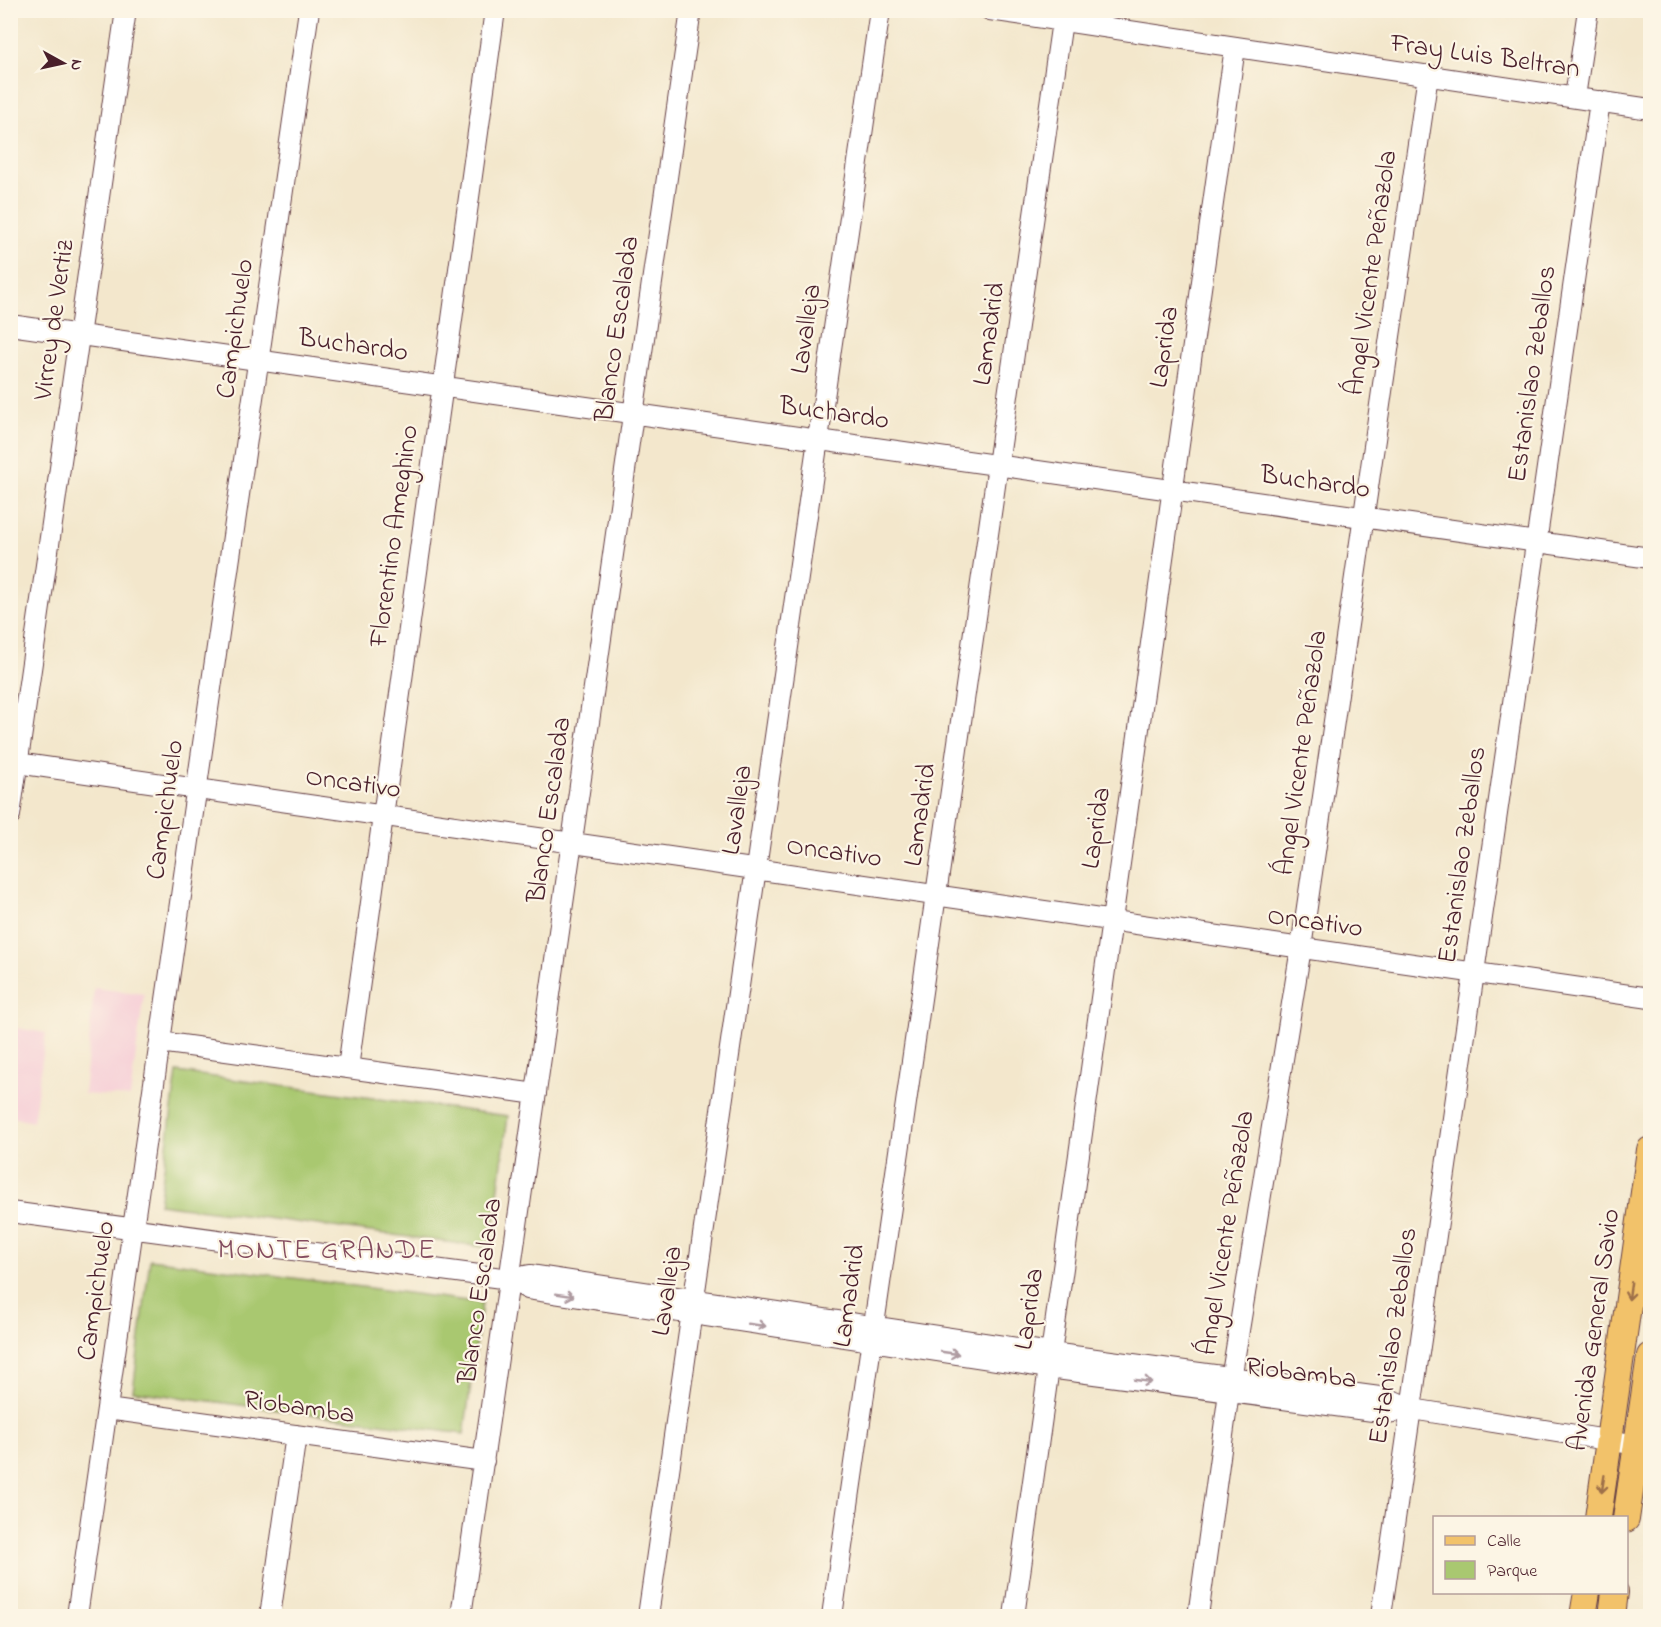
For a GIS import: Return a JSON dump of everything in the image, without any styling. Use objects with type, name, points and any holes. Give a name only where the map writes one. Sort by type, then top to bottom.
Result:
[{"type":"main road","name":"Avenida General Savio","points":[[1598,1516],[1650,1150]]},
{"type":"main road","points":[[1626,1516],[1650,1356]]},
{"type":"main road","points":[[1583,1617],[1587,1594]]},
{"type":"main road","points":[[1611,1617],[1615,1594]]},
{"type":"street","name":"Virrey de Vertiz","points":[[10,815],[14,762],[80,334],[126,10]]},
{"type":"street","name":"Campichuelo","points":[[77,1617],[309,10]]},
{"type":"street","name":"Florentino Ameghino","points":[[348,1068],[495,10]]},
{"type":"street","name":"Blanco Escalada","points":[[462,1617],[691,10]]},
{"type":"street","name":"Lavalleja","points":[[648,1617],[880,10]]},
{"type":"street","name":"Fray Luis Beltran","points":[[990,10],[1650,108]]},
{"type":"street","points":[[1575,97],[1588,10]]},
{"type":"street","name":"Lamadrid","points":[[832,1617],[1062,21]]},
{"type":"street","name":"Laprida","points":[[1014,1617],[1235,47]]},
{"type":"street","name":"Ángel Vicente Peñazola","points":[[1198,1617],[1230,1385],[1301,948],[1428,75]]},
{"type":"street","name":"Estanislao Zeballos","points":[[1381,1617],[1600,101]]},
{"type":"street","name":"Buchardo","points":[[10,325],[1650,558]]},
{"type":"street","name":"Oncativo","points":[[14,762],[1650,998]]},
{"type":"street","points":[[160,1042],[536,1094]]},
{"type":"street","name":"Riobamba","points":[[10,1212],[509,1279],[528,1289],[693,1308],[1230,1385],[1387,1398],[1412,1409],[1638,1445]]},
{"type":"street","name":"Riobamba","points":[[107,1409],[484,1461]]},
{"type":"street","points":[[270,1617],[296,1435]]},
{"type":"shaded area","points":[[94,988],[144,994],[130,1097],[84,1094]]},
{"type":"shaded area","points":[[11,1027],[46,1033],[33,1122],[11,1117]]},
{"type":"green space","points":[[177,1072],[508,1116],[491,1248],[159,1204]]},
{"type":"green space","points":[[150,1259],[482,1303],[464,1434],[133,1391]]},
{"type":"district","name":"MONTE GRANDE","points":[[327,1251]]}]
